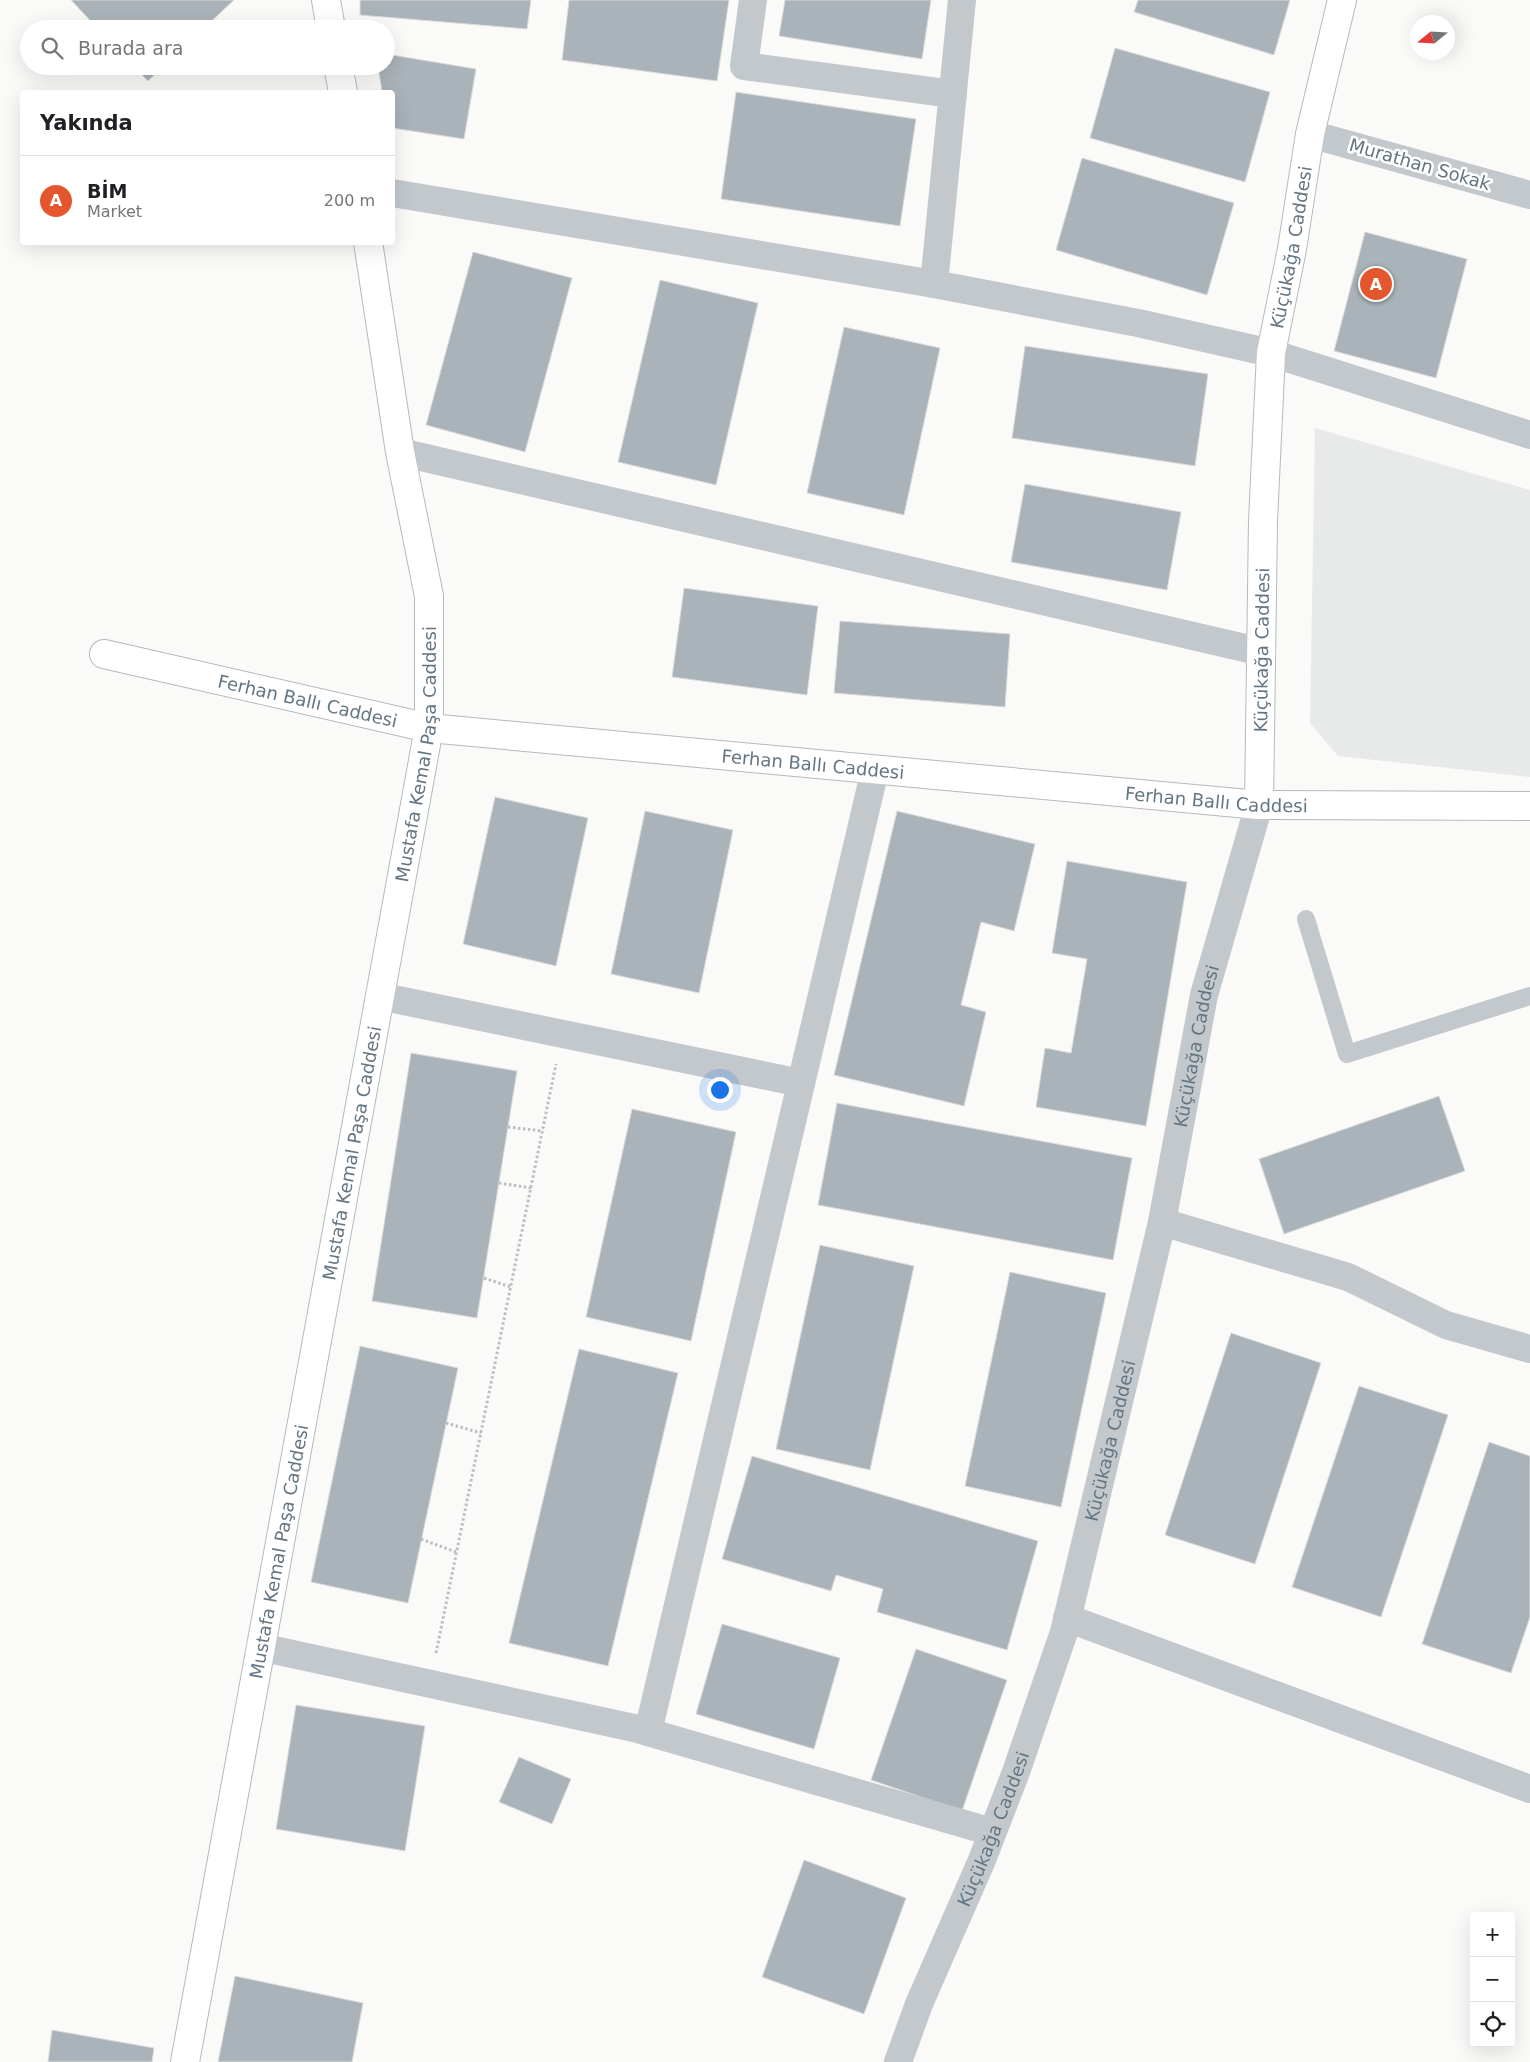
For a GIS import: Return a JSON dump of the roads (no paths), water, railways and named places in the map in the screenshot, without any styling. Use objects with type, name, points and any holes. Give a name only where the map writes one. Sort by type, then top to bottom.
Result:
[{"type":"street","points":[[326,0],[329,20]]},
{"type":"street","points":[[752,0],[744,66],[953,94]]},
{"type":"street","points":[[934,284],[962,0]]},
{"type":"street","name":"Küçükağa Caddesi","points":[[898,2062],[919,2004],[992,1832],[1045,1690],[1067,1618],[1162,1222],[1204,995],[1259,805],[1263,521],[1271,353],[1292,249],[1310,134],[1342,0]]},
{"type":"street","points":[[340,75],[343,90]]},
{"type":"street","name":"Murathan Sokak","points":[[1310,134],[1530,195]]},
{"type":"street","points":[[395,194],[934,284],[1138,323],[1271,353],[1530,435]]},
{"type":"street","name":"Mustafa Kemal Paşa Caddesi","points":[[185,2062],[428,728],[429,596],[400,452],[368,245]]},
{"type":"street","points":[[400,452],[1262,652]]},
{"type":"street","name":"Ferhan Ballı Caddesi","points":[[104,654],[428,728],[1259,805],[1530,806]]},
{"type":"street","points":[[648,1732],[875,770]]},
{"type":"street","points":[[379,996],[801,1083]]},
{"type":"street","points":[[1162,1222],[1348,1277],[1446,1325],[1530,1349]]},
{"type":"street","points":[[1067,1618],[1530,1789]]},
{"type":"street","points":[[260,1646],[820,1772],[992,1832]]},
{"type":"lane","points":[[1306,919],[1347,1054],[1530,996]]},
{"type":"place","name":"BİM","points":[[1376,284]]}]
